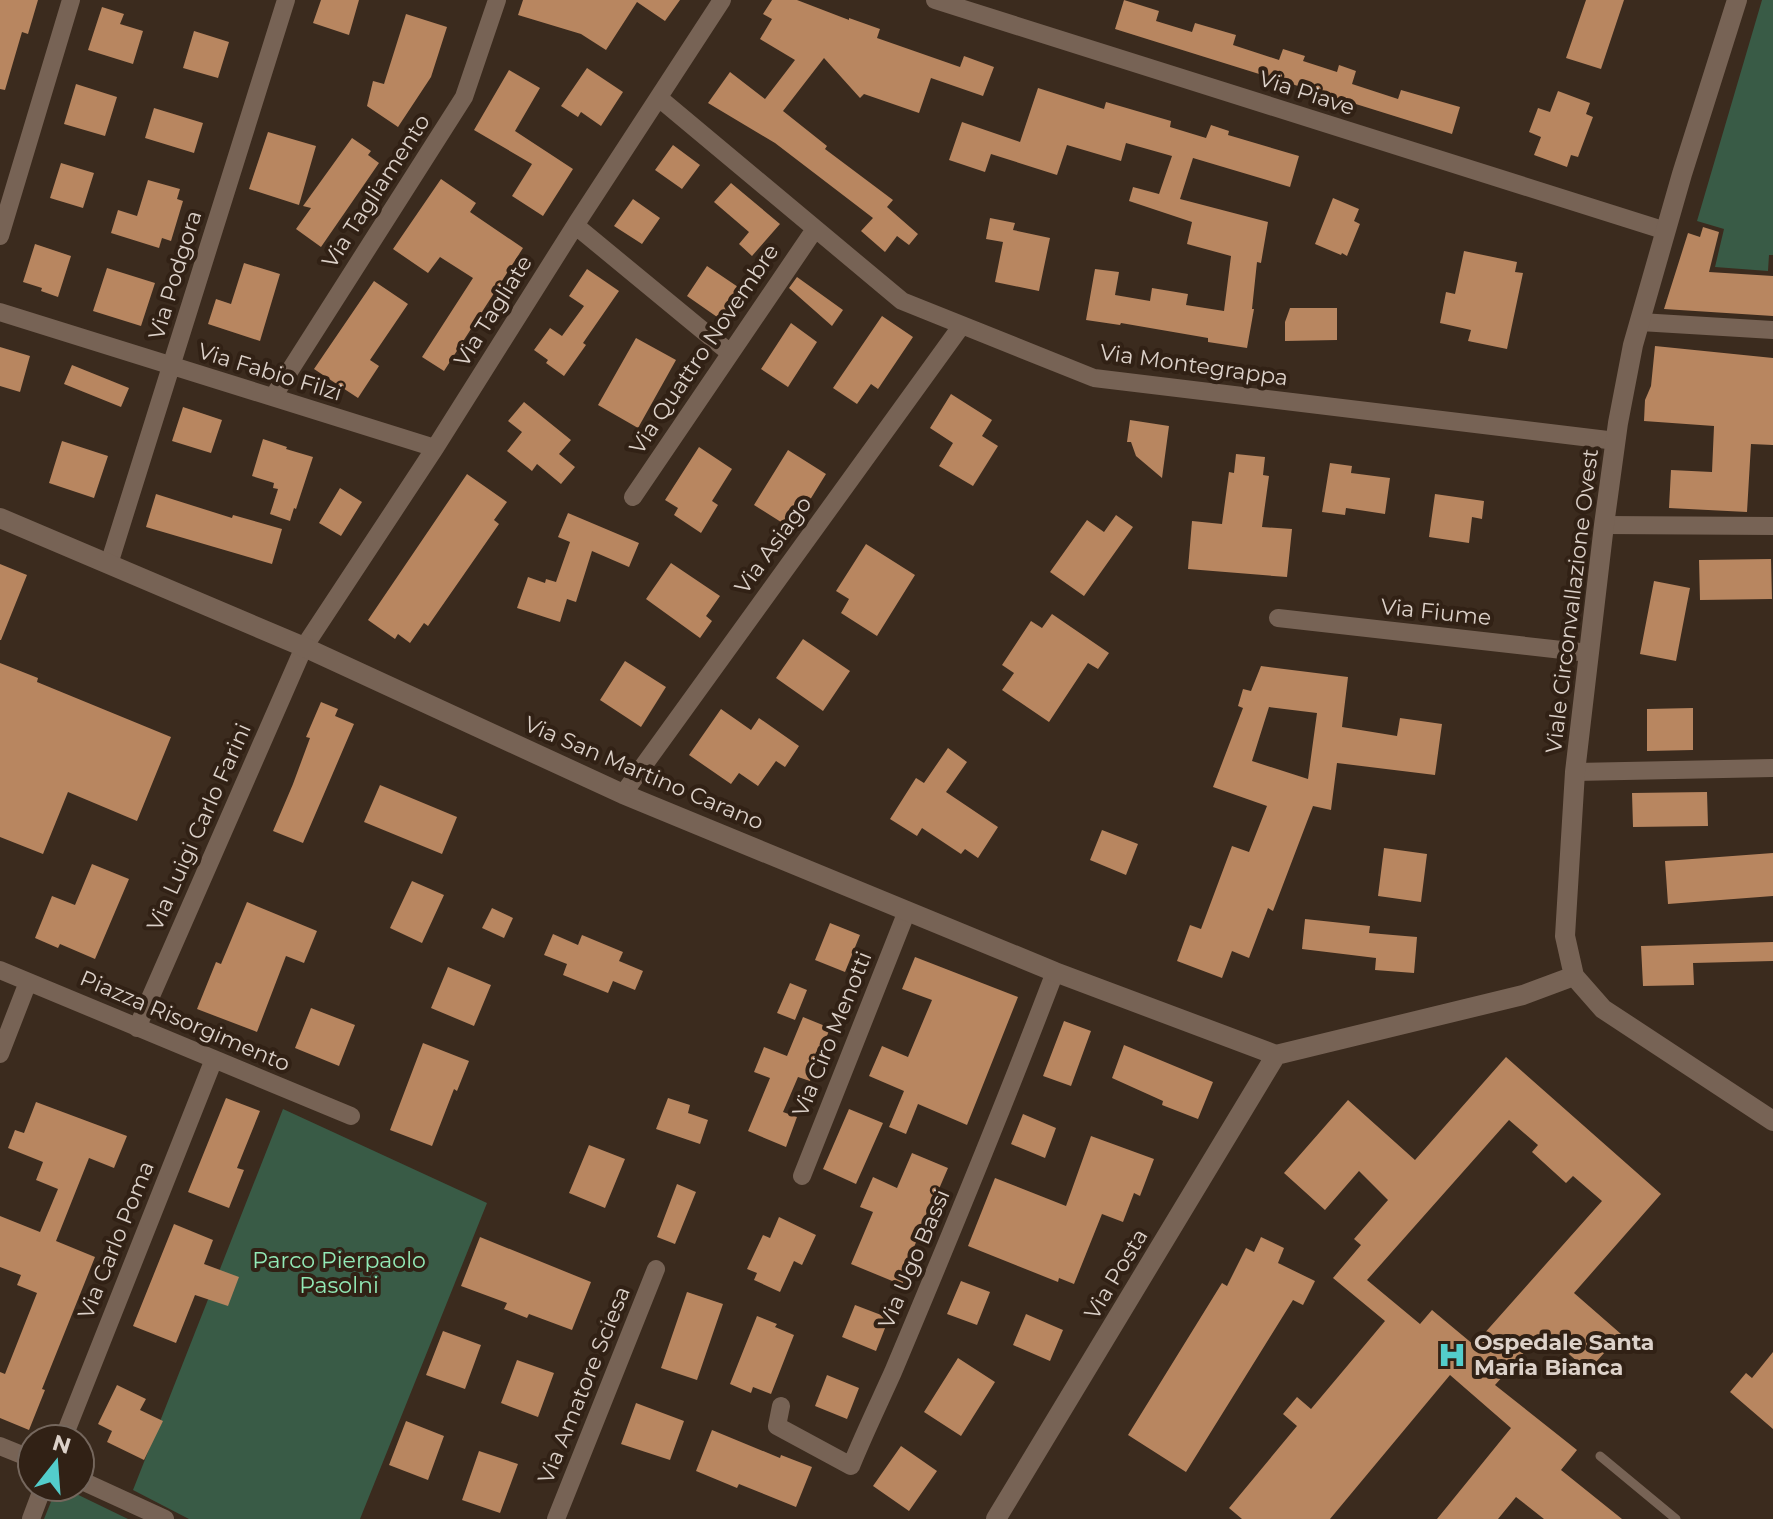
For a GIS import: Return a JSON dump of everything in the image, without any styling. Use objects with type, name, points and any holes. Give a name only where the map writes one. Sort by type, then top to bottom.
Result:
[{"type":"street","points":[[0,236],[71,0]]},
{"type":"street","name":"Via Podgora","points":[[109,564],[286,0]]},
{"type":"street","name":"Via Tagliamento","points":[[273,397],[464,97],[497,0]]},
{"type":"street","name":"Via Tagliate","points":[[304,647],[722,0]]},
{"type":"street","name":"Via Piave","points":[[935,0],[1666,231]]},
{"type":"street","name":"Viale Circonvallazione Ovest","points":[[1737,0],[1633,345],[1604,525],[1575,772],[1565,936],[1574,976],[1603,1009],[1773,1121]]},
{"type":"street","name":"Via Montegrappa","points":[[659,98],[902,301],[1094,378],[1616,441]]},
{"type":"street","points":[[576,226],[730,353]]},
{"type":"street","name":"Via Quattro Novembre","points":[[633,497],[815,229]]},
{"type":"street","name":"Via Fabio Filzi","points":[[0,312],[435,448]]},
{"type":"street","points":[[1640,322],[1773,330]]},
{"type":"street","name":"Via Asiago","points":[[623,794],[962,325]]},
{"type":"street","name":"Via San Martino Carano","points":[[0,518],[304,647],[623,794],[1055,972],[1276,1055]]},
{"type":"street","points":[[1604,525],[1773,526]]},
{"type":"street","name":"Via Fiume","points":[[1278,618],[1589,653]]},
{"type":"street","name":"Via Luigi Carlo Farini","points":[[137,1028],[304,647]]},
{"type":"street","points":[[1575,772],[1773,768]]},
{"type":"street","name":"Via Ciro Menotti","points":[[802,1176],[907,911]]},
{"type":"street","name":"Piazza Risorgimento","points":[[0,970],[351,1116]]},
{"type":"street","name":"Via Ugo Bassi","points":[[781,1406],[777,1426],[851,1466],[946,1246],[1055,972]]},
{"type":"street","points":[[1276,1055],[1523,995],[1574,976]]},
{"type":"street","points":[[0,1054],[28,982]]},
{"type":"street","name":"Via Posta","points":[[996,1519],[1276,1055]]},
{"type":"street","name":"Via Carlo Poma","points":[[69,1423],[214,1059]]},
{"type":"street","name":"Via Amatore Sciesa","points":[[556,1519],[656,1269]]},
{"type":"street","points":[[96,1487],[165,1519]]},
{"type":"lane","points":[[1600,1456],[1676,1519]]},
{"type":"green space","points":[[1762,0],[1773,0],[1773,255],[1769,255],[1768,271],[1715,267],[1724,229],[1697,221]]},
{"type":"green space","name":"Parco Pierpaolo Pasolni","points":[[283,1109],[487,1203],[360,1519],[189,1519],[133,1490]]},
{"type":"green space","points":[[50,1503],[95,1503],[128,1519],[44,1519]]},
{"type":"building","points":[[0,0],[38,0],[28,34],[22,32],[5,90],[0,89]]},
{"type":"building","points":[[321,0],[359,0],[349,35],[313,23]]},
{"type":"building","points":[[523,0],[680,0],[665,21],[637,2],[606,50],[581,34],[518,15]]},
{"type":"building","points":[[772,0],[797,0],[880,29],[877,38],[960,67],[964,56],[994,67],[983,96],[931,78],[919,113],[864,94],[860,98],[824,58],[783,111],[827,146],[825,149],[893,200],[887,207],[918,234],[909,245],[897,236],[885,252],[861,231],[873,218],[775,143],[708,103],[730,72],[765,99],[795,60],[760,39],[772,19],[763,14]]},
{"type":"building","points":[[1124,0],[1159,11],[1156,21],[1192,32],[1195,23],[1236,35],[1233,45],[1279,60],[1283,49],[1305,56],[1303,61],[1337,72],[1339,65],[1356,71],[1352,84],[1398,99],[1401,90],[1460,107],[1452,134],[1115,29]]},
{"type":"building","points":[[1586,0],[1624,0],[1601,69],[1566,58]]},
{"type":"building","points":[[102,7],[124,14],[120,24],[143,31],[133,64],[88,50]]},
{"type":"building","points":[[406,14],[447,27],[431,77],[398,127],[367,106],[373,81],[384,84]]},
{"type":"building","points":[[194,31],[229,42],[218,78],[183,68]]},
{"type":"building","points":[[587,68],[623,92],[601,126],[581,112],[578,117],[561,106]]},
{"type":"building","points":[[509,70],[540,88],[515,131],[573,169],[543,216],[512,196],[532,164],[474,130]]},
{"type":"building","points":[[76,84],[117,97],[105,136],[64,124]]},
{"type":"building","points":[[1038,88],[1104,109],[1106,102],[1171,121],[1170,127],[1206,138],[1211,125],[1229,131],[1228,135],[1299,156],[1290,187],[1193,158],[1180,199],[1268,222],[1261,263],[1257,262],[1254,309],[1247,348],[1208,342],[1208,338],[1086,320],[1095,269],[1119,272],[1115,295],[1150,301],[1152,288],[1188,294],[1186,305],[1224,311],[1231,256],[1187,244],[1192,222],[1129,201],[1133,187],[1159,194],[1172,156],[1126,143],[1121,161],[1067,145],[1057,175],[991,154],[985,172],[949,160],[962,122],[1020,142]]},
{"type":"building","points":[[1558,91],[1590,103],[1586,114],[1593,117],[1578,157],[1571,155],[1567,167],[1534,155],[1541,137],[1529,132],[1538,108],[1550,112]]},
{"type":"building","points":[[154,108],[203,123],[194,153],[145,138]]},
{"type":"building","points":[[268,132],[316,146],[299,205],[249,189]]},
{"type":"building","points":[[352,138],[371,151],[368,155],[379,163],[321,247],[296,229],[311,208],[303,206]]},
{"type":"building","points":[[673,145],[700,165],[682,189],[655,170]]},
{"type":"building","points":[[61,163],[94,173],[83,208],[50,198]]},
{"type":"building","points":[[441,179],[476,203],[470,212],[523,248],[444,371],[422,357],[473,278],[440,257],[428,273],[393,249]]},
{"type":"building","points":[[148,180],[180,189],[177,199],[183,201],[171,241],[162,238],[159,248],[111,233],[118,210],[137,216]]},
{"type":"building","points":[[731,183],[780,224],[752,256],[739,244],[749,232],[714,202]]},
{"type":"building","points":[[1333,198],[1359,209],[1354,221],[1360,224],[1347,256],[1315,244]]},
{"type":"building","points":[[633,199],[660,218],[642,244],[614,226]]},
{"type":"building","points":[[990,218],[1015,223],[1013,230],[1050,238],[1039,291],[995,282],[1003,242],[986,239]]},
{"type":"building","points":[[1703,227],[1719,232],[1709,272],[1773,276],[1773,316],[1664,309],[1688,233],[1700,237]]},
{"type":"building","points":[[35,244],[71,256],[58,297],[23,282]]},
{"type":"building","points":[[1464,251],[1517,262],[1515,272],[1523,273],[1507,349],[1468,341],[1471,330],[1440,323],[1446,292],[1455,294]]},
{"type":"building","points":[[244,263],[280,274],[260,341],[208,324],[216,299],[231,304]]},
{"type":"building","points":[[707,266],[741,289],[720,319],[687,296]]},
{"type":"building","points":[[107,268],[155,283],[141,326],[93,311]]},
{"type":"building","points":[[587,269],[619,291],[564,376],[534,350],[550,328],[562,336],[584,306],[569,296]]},
{"type":"building","points":[[797,277],[843,310],[832,326],[789,288]]},
{"type":"building","points":[[374,281],[408,304],[370,360],[379,366],[358,398],[314,369]]},
{"type":"building","points":[[1290,308],[1337,308],[1337,340],[1285,341],[1285,322]]},
{"type":"building","points":[[882,316],[913,337],[878,389],[871,384],[857,404],[833,388]]},
{"type":"building","points":[[791,323],[817,342],[788,387],[761,369]]},
{"type":"building","points":[[636,338],[676,360],[638,428],[598,405]]},
{"type":"building","points":[[1655,346],[1773,358],[1773,445],[1751,444],[1747,512],[1669,508],[1671,470],[1712,472],[1714,426],[1644,421]]},
{"type":"building","points":[[0,347],[30,356],[20,392],[0,386]]},
{"type":"building","points":[[72,365],[129,388],[121,407],[64,384]]},
{"type":"building","points":[[951,394],[992,420],[982,436],[998,446],[973,486],[939,466],[953,443],[930,428]]},
{"type":"building","points":[[524,402],[571,440],[559,454],[575,467],[561,484],[537,464],[532,471],[507,451],[522,432],[508,421]]},
{"type":"building","points":[[183,407],[222,420],[211,453],[172,441]]},
{"type":"building","points":[[1130,420],[1169,426],[1162,478],[1136,456],[1131,442],[1127,442]]},
{"type":"building","points":[[263,439],[313,457],[290,521],[270,514],[278,489],[273,488],[274,483],[252,476]]},
{"type":"building","points":[[62,441],[108,456],[94,498],[49,483]]},
{"type":"building","points":[[699,447],[732,469],[712,501],[718,505],[701,533],[674,515],[678,508],[665,500]]},
{"type":"building","points":[[788,450],[826,474],[792,529],[754,505]]},
{"type":"building","points":[[1236,454],[1265,457],[1263,475],[1269,476],[1262,527],[1292,529],[1287,577],[1188,569],[1192,521],[1222,524],[1229,472],[1234,473]]},
{"type":"building","points":[[1330,463],[1352,466],[1351,473],[1390,478],[1385,514],[1346,508],[1345,515],[1322,512]]},
{"type":"building","points":[[467,474],[507,502],[494,520],[499,524],[428,626],[424,623],[410,643],[398,634],[395,639],[368,620]]},
{"type":"building","points":[[340,488],[362,502],[341,536],[319,523]]},
{"type":"building","points":[[156,494],[232,518],[233,515],[282,529],[272,564],[146,527]]},
{"type":"building","points":[[1435,494],[1484,501],[1482,519],[1472,517],[1469,543],[1429,537]]},
{"type":"building","points":[[568,513],[639,543],[629,567],[592,551],[576,602],[567,599],[560,622],[517,608],[528,577],[545,583],[546,579],[556,582],[570,542],[558,537]]},
{"type":"building","points":[[1116,515],[1133,527],[1084,596],[1050,572],[1087,520],[1104,532]]},
{"type":"building","points":[[866,544],[915,575],[877,636],[841,613],[849,599],[836,591]]},
{"type":"building","points":[[1771,559],[1772,599],[1700,600],[1699,560]]},
{"type":"building","points":[[671,563],[720,596],[706,616],[712,621],[700,638],[646,599]]},
{"type":"building","points":[[0,564],[27,575],[1,640],[0,640]]},
{"type":"building","points":[[1654,581],[1690,588],[1676,661],[1640,654]]},
{"type":"building","points":[[1052,614],[1109,653],[1098,669],[1088,663],[1049,722],[1002,690],[1014,673],[1002,665],[1031,621],[1042,628]]},
{"type":"building","points":[[803,639],[850,671],[823,711],[776,678]]},
{"type":"building","points":[[625,661],[666,687],[641,727],[600,700]]},
{"type":"building","points":[[0,663],[38,678],[37,682],[171,737],[137,821],[68,792],[43,854],[0,837]]},
{"type":"building","points":[[1261,666],[1348,677],[1342,727],[1397,736],[1400,718],[1442,724],[1435,775],[1337,763],[1331,810],[1313,806],[1273,911],[1268,908],[1249,958],[1232,951],[1222,978],[1177,961],[1190,925],[1201,929],[1232,846],[1249,852],[1267,806],[1213,787],[1243,708],[1238,706],[1243,689],[1251,691]],"holes":[[[1269,707],[1317,713],[1308,779],[1252,761]]]},
{"type":"building","points":[[321,702],[338,709],[335,716],[354,724],[303,843],[273,831]]},
{"type":"building","points":[[1693,708],[1693,750],[1647,751],[1647,709]]},
{"type":"building","points":[[721,709],[751,730],[759,718],[799,746],[785,767],[776,761],[758,786],[739,773],[731,784],[689,755]]},
{"type":"building","points":[[948,748],[967,762],[946,792],[998,827],[978,858],[965,849],[961,854],[922,828],[917,836],[890,819],[916,778],[924,783]]},
{"type":"building","points":[[380,785],[457,817],[442,854],[364,822]]},
{"type":"building","points":[[1707,792],[1708,826],[1633,827],[1632,793]]},
{"type":"building","points":[[1102,830],[1138,844],[1126,875],[1090,860]]},
{"type":"building","points":[[1384,848],[1427,854],[1421,902],[1378,896]]},
{"type":"building","points":[[1773,853],[1773,896],[1668,904],[1665,861]]},
{"type":"building","points":[[92,864],[129,879],[95,959],[60,944],[58,948],[35,938],[52,896],[75,905]]},
{"type":"building","points":[[412,881],[444,895],[422,943],[390,928]]},
{"type":"building","points":[[247,902],[317,931],[304,963],[286,956],[257,1032],[197,1009],[216,962],[221,964]]},
{"type":"building","points":[[492,908],[513,918],[504,938],[482,928]]},
{"type":"building","points":[[1305,919],[1370,926],[1369,933],[1417,937],[1414,973],[1375,970],[1376,958],[1302,949]]},
{"type":"building","points":[[830,923],[860,935],[845,972],[815,960]]},
{"type":"building","points":[[553,934],[578,945],[582,935],[623,952],[619,961],[643,971],[635,990],[613,981],[608,993],[563,975],[567,964],[544,955]]},
{"type":"building","points":[[1773,942],[1773,961],[1693,963],[1694,985],[1643,986],[1641,946]]},
{"type":"building","points":[[915,957],[1018,997],[967,1125],[918,1104],[906,1134],[889,1127],[904,1091],[869,1076],[882,1046],[908,1057],[932,1000],[902,989]]},
{"type":"building","points":[[448,967],[491,985],[474,1026],[431,1008]]},
{"type":"building","points":[[790,983],[807,990],[795,1020],[777,1013]]},
{"type":"building","points":[[311,1008],[355,1025],[339,1066],[295,1048]]},
{"type":"building","points":[[803,1017],[830,1028],[810,1081],[798,1077],[783,1112],[797,1117],[786,1147],[748,1131],[770,1078],[754,1072],[764,1047],[787,1056]]},
{"type":"building","points":[[1064,1021],[1091,1031],[1071,1086],[1043,1076]]},
{"type":"building","points":[[423,1043],[469,1061],[457,1091],[454,1089],[432,1146],[390,1130]]},
{"type":"building","points":[[1124,1045],[1213,1082],[1198,1119],[1162,1105],[1163,1101],[1112,1078]]},
{"type":"building","points":[[1506,1057],[1661,1194],[1574,1293],[1621,1334],[1588,1371],[1543,1331],[1495,1385],[1577,1450],[1561,1470],[1622,1519],[1544,1519],[1516,1497],[1498,1519],[1437,1519],[1511,1428],[1450,1375],[1330,1519],[1242,1519],[1229,1508],[1297,1426],[1283,1414],[1297,1397],[1311,1409],[1385,1321],[1333,1278],[1361,1245],[1354,1239],[1388,1200],[1359,1171],[1325,1210],[1284,1173],[1348,1100],[1415,1160]],"holes":[[[1509,1120],[1538,1145],[1532,1152],[1566,1183],[1573,1176],[1602,1201],[1474,1345],[1432,1310],[1420,1324],[1367,1280]]]},
{"type":"building","points":[[226,1098],[260,1111],[237,1168],[244,1170],[229,1208],[188,1192]]},
{"type":"building","points":[[668,1098],[690,1105],[688,1113],[708,1120],[700,1144],[656,1129]]},
{"type":"building","points":[[36,1102],[127,1136],[114,1168],[89,1158],[56,1241],[95,1257],[42,1389],[45,1390],[32,1423],[16,1425],[0,1418],[0,1372],[5,1374],[37,1293],[17,1285],[21,1275],[0,1267],[0,1216],[40,1232],[58,1189],[36,1180],[43,1162],[8,1148],[15,1130],[24,1133]]},
{"type":"building","points":[[849,1109],[883,1123],[856,1184],[823,1169]]},
{"type":"building","points":[[1023,1114],[1056,1128],[1045,1158],[1011,1144]]},
{"type":"building","points":[[1091,1136],[1154,1159],[1140,1196],[1134,1193],[1123,1222],[1102,1214],[1074,1284],[1059,1278],[1058,1282],[968,1246],[995,1178],[1066,1206]]},
{"type":"building","points":[[589,1145],[625,1159],[605,1208],[569,1193]]},
{"type":"building","points":[[912,1153],[948,1168],[911,1254],[914,1255],[902,1285],[851,1264],[873,1212],[860,1207],[873,1177],[897,1188]]},
{"type":"building","points":[[677,1184],[696,1192],[675,1244],[657,1237]]},
{"type":"building","points":[[779,1217],[816,1235],[802,1265],[794,1261],[780,1292],[754,1280],[757,1273],[747,1269],[763,1235],[770,1238]]},
{"type":"building","points":[[174,1224],[213,1240],[204,1264],[239,1277],[228,1306],[195,1295],[176,1343],[133,1326]]},
{"type":"building","points":[[480,1237],[591,1282],[572,1330],[529,1314],[527,1318],[504,1309],[507,1303],[461,1286]]},
{"type":"building","points":[[1261,1237],[1284,1248],[1278,1263],[1315,1281],[1303,1305],[1293,1300],[1186,1472],[1128,1435],[1222,1283],[1227,1286],[1246,1248],[1254,1252]]},
{"type":"building","points":[[961,1281],[990,1292],[977,1325],[947,1314]]},
{"type":"building","points":[[687,1292],[723,1304],[697,1380],[661,1368]]},
{"type":"building","points":[[855,1305],[889,1318],[876,1351],[842,1337]]},
{"type":"building","points":[[1026,1314],[1063,1330],[1050,1361],[1013,1345]]},
{"type":"building","points":[[757,1316],[794,1335],[771,1394],[753,1387],[751,1393],[730,1384]]},
{"type":"building","points":[[443,1331],[481,1345],[465,1389],[426,1375]]},
{"type":"building","points":[[1773,1352],[1773,1429],[1730,1392],[1746,1373],[1752,1378]]},
{"type":"building","points":[[958,1358],[995,1382],[961,1436],[924,1412]]},
{"type":"building","points":[[517,1360],[554,1373],[538,1417],[501,1403]]},
{"type":"building","points":[[827,1375],[859,1388],[847,1419],[815,1406]]},
{"type":"building","points":[[117,1385],[146,1399],[140,1410],[163,1421],[144,1460],[107,1442],[112,1431],[98,1424]]},
{"type":"building","points":[[636,1403],[684,1421],[670,1460],[621,1444]]},
{"type":"building","points":[[406,1421],[444,1436],[428,1480],[389,1465]]},
{"type":"building","points":[[712,1430],[780,1458],[781,1455],[812,1467],[796,1507],[696,1471]]},
{"type":"building","points":[[901,1446],[937,1471],[909,1511],[873,1486]]},
{"type":"building","points":[[479,1451],[518,1464],[500,1513],[462,1500]]},
{"type":"place","name":"Ospedale Santa Maria Bianca","points":[[1452,1355]]}]
